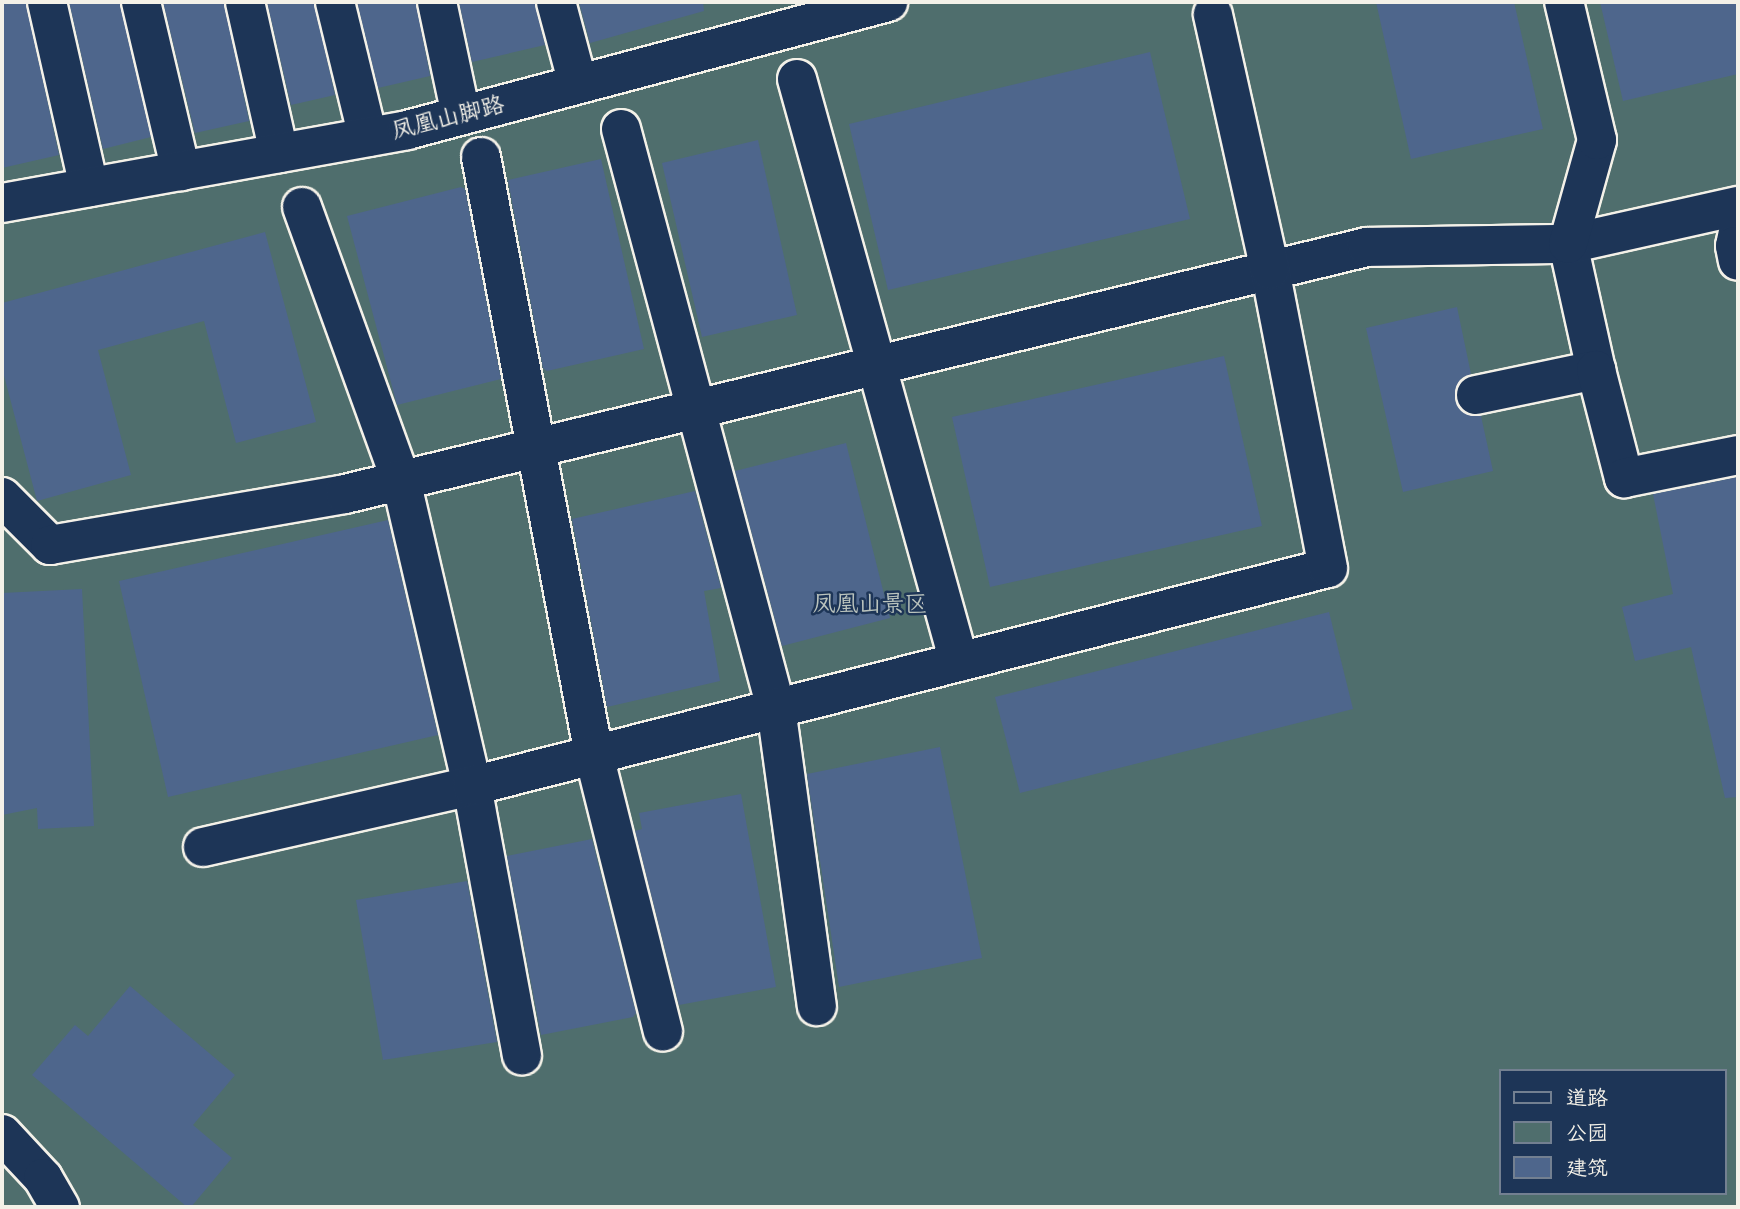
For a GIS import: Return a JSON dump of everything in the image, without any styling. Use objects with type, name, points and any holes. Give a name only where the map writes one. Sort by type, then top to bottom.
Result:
[{"type":"street","points":[[47,2],[89,187]]},
{"type":"street","points":[[141,2],[181,171]]},
{"type":"street","points":[[245,2],[279,153]]},
{"type":"street","points":[[335,2],[368,137]]},
{"type":"street","points":[[438,2],[461,115]]},
{"type":"street","points":[[556,2],[578,84]]},
{"type":"street","name":"凤凰山脚路","points":[[2,203],[368,137],[888,2]]},
{"type":"street","points":[[1564,2],[1597,141],[1569,244],[1596,370],[1624,478],[1738,455]]},
{"type":"street","points":[[203,847],[472,786],[1328,568],[1270,270],[1213,14]]},
{"type":"street","points":[[797,79],[959,662]]},
{"type":"street","points":[[621,129],[776,708],[817,1006]]},
{"type":"street","points":[[481,157],[594,755],[663,1032]]},
{"type":"street","points":[[2,498],[50,545],[345,494],[1367,247],[1569,244],[1738,206]]},
{"type":"street","points":[[302,207],[401,480],[472,786],[522,1055]]},
{"type":"street","points":[[1738,232],[1735,246],[1738,261]]},
{"type":"street","points":[[1476,395],[1596,370]]},
{"type":"street","points":[[2,1133],[43,1178],[60,1207]]},
{"type":"green space","name":"凤凰山景区","points":[[2,2],[1738,2],[1738,1207],[2,1207]]},
{"type":"building","points":[[2,2],[26,2],[59,155],[2,168]]},
{"type":"building","points":[[69,2],[120,2],[151,137],[103,149]]},
{"type":"building","points":[[163,2],[224,2],[249,121],[195,133]]},
{"type":"building","points":[[267,2],[314,2],[335,95],[291,105]]},
{"type":"building","points":[[357,2],[416,2],[430,76],[378,88]]},
{"type":"building","points":[[459,2],[535,2],[545,45],[472,62]]},
{"type":"building","points":[[579,2],[703,2],[704,11],[590,43]]},
{"type":"building","points":[[1376,2],[1514,2],[1543,129],[1411,159]]},
{"type":"building","points":[[1600,2],[1738,2],[1738,74],[1623,101]]},
{"type":"building","points":[[1150,52],[1190,219],[888,290],[849,124]]},
{"type":"building","points":[[758,140],[797,315],[702,337],[662,163]]},
{"type":"building","points":[[601,159],[644,349],[547,371],[543,368],[508,180]]},
{"type":"building","points":[[461,187],[465,189],[501,379],[397,405],[347,216]]},
{"type":"building","points":[[265,232],[316,422],[236,443],[204,321],[98,350],[131,475],[37,501],[2,368],[2,303]]},
{"type":"building","points":[[1457,307],[1471,374],[1462,378],[1456,388],[1455,400],[1460,410],[1469,415],[1481,416],[1493,471],[1403,492],[1366,328]]},
{"type":"building","points":[[1224,356],[1262,526],[990,587],[952,417]]},
{"type":"building","points":[[846,443],[890,618],[782,646],[735,471]]},
{"type":"building","points":[[1738,477],[1738,797],[1725,798],[1691,647],[1635,661],[1622,607],[1673,594],[1653,494]]},
{"type":"building","points":[[695,491],[721,588],[704,591],[720,681],[607,707],[572,519]]},
{"type":"building","points":[[388,520],[438,735],[168,797],[119,581]]},
{"type":"building","points":[[82,589],[94,826],[38,829],[37,808],[2,815],[2,593]]},
{"type":"building","points":[[1329,612],[1353,709],[1020,793],[995,697]]},
{"type":"building","points":[[940,747],[982,958],[839,987],[807,774]]},
{"type":"building","points":[[741,794],[776,987],[679,1005],[635,831],[642,829],[639,813]]},
{"type":"building","points":[[592,839],[636,1013],[633,1017],[541,1035],[507,856]]},
{"type":"building","points":[[467,881],[497,1042],[383,1060],[356,900]]},
{"type":"building","points":[[130,986],[235,1075],[193,1125],[232,1158],[191,1207],[187,1207],[32,1075],[75,1025],[88,1036]]}]
